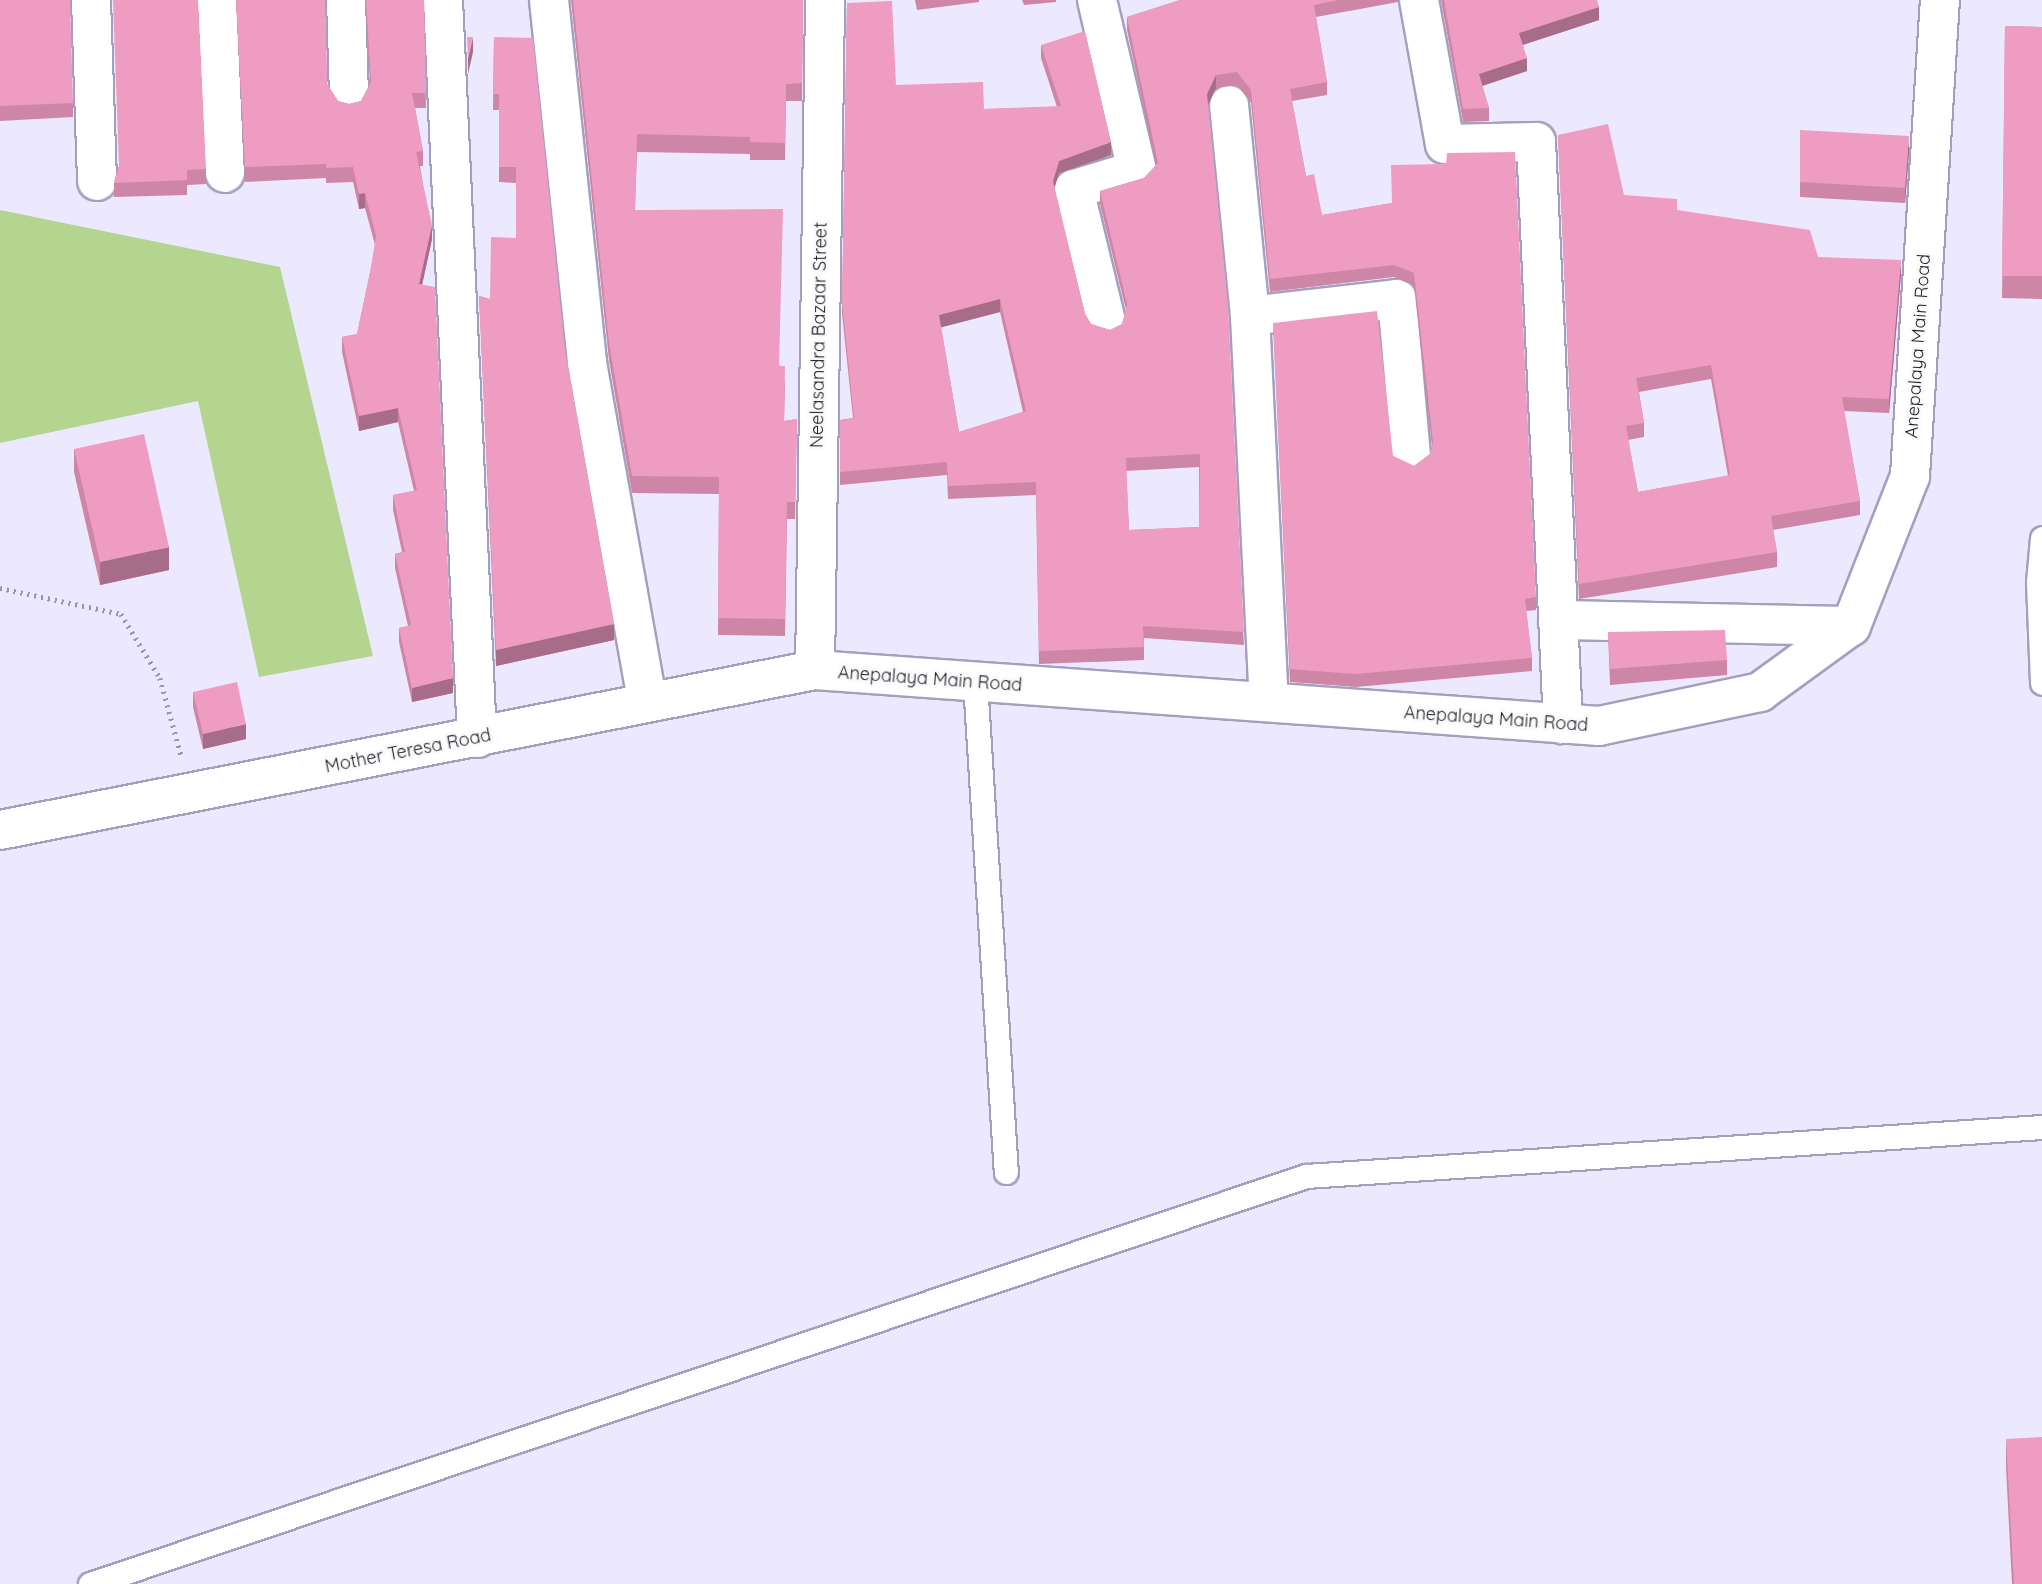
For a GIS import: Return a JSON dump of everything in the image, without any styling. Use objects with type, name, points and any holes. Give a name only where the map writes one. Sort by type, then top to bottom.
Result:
[{"type":"street","points":[[91,0],[97,181]]},
{"type":"street","points":[[217,0],[225,173]]},
{"type":"street","points":[[346,0],[349,97]]},
{"type":"street","points":[[443,0],[477,738]]},
{"type":"street","points":[[549,0],[589,375],[647,700]]},
{"type":"street","name":"Neelasandra Bazaar Street","points":[[815,670],[825,0]]},
{"type":"street","points":[[1097,0],[1137,170],[1074,189],[1106,321]]},
{"type":"street","points":[[1419,0],[1445,145],[1536,142],[1563,724]]},
{"type":"street","name":"Anepalaya Main Road","points":[[815,670],[1599,726],[1760,692],[1851,626],[1910,476],[1940,0]]},
{"type":"street","points":[[1229,105],[1250,316],[1269,702]]},
{"type":"street","points":[[1250,316],[1397,299],[1411,457]]},
{"type":"street","points":[[1558,620],[1851,626]]},
{"type":"street","name":"Mother Teresa Road","points":[[0,830],[477,738],[647,700],[815,670]]},
{"type":"lane","points":[[2042,538],[2038,582],[2042,683]]},
{"type":"lane","points":[[975,682],[1006,1172]]},
{"type":"lane","points":[[90,1584],[1307,1176],[2042,1127]]},
{"type":"path","points":[[0,588],[121,614],[160,678],[191,793]]},
{"type":"green space","points":[[0,210],[280,267],[373,656],[259,677],[198,401],[0,443]]},
{"type":"building","points":[[0,0],[70,0],[73,103],[0,106]]},
{"type":"building","points":[[113,0],[198,0],[206,169],[187,170],[187,180],[114,183],[119,166]]},
{"type":"building","points":[[236,0],[325,0],[327,84],[338,101],[349,104],[361,101],[371,82],[366,0],[424,0],[426,93],[412,93],[423,151],[416,152],[432,225],[419,284],[435,287],[453,678],[412,688],[399,628],[411,625],[395,554],[405,552],[393,495],[417,490],[398,408],[359,416],[342,337],[357,334],[371,268],[376,236],[365,193],[359,194],[353,167],[326,168],[326,164],[245,167]]},
{"type":"building","points":[[573,0],[803,0],[802,83],[786,84],[785,143],[750,142],[750,137],[637,134],[635,210],[783,209],[779,366],[785,366],[784,421],[797,419],[795,502],[787,502],[785,619],[718,618],[719,477],[632,476],[609,343]]},
{"type":"building","points":[[1180,0],[1339,0],[1314,5],[1327,82],[1290,89],[1306,176],[1314,174],[1322,215],[1392,203],[1391,165],[1446,164],[1447,153],[1515,152],[1536,597],[1525,599],[1532,658],[1356,674],[1290,669],[1273,323],[1377,311],[1393,456],[1414,466],[1430,454],[1433,442],[1414,273],[1394,265],[1270,279],[1251,90],[1237,72],[1216,75],[1207,94],[1228,305],[1244,632],[1143,626],[1144,647],[1039,651],[1036,482],[948,486],[947,462],[840,472],[840,420],[854,418],[842,301],[847,3],[892,1],[896,85],[983,82],[984,109],[1061,106],[1041,45],[1085,31],[1111,142],[1059,161],[1053,181],[1085,314],[1091,324],[1110,330],[1122,324],[1127,304],[1100,191],[1144,178],[1158,163],[1127,17]],"holes":[[[1000,299],[1026,411],[959,432],[939,315]],[[1200,454],[1199,527],[1129,530],[1126,458]]]},
{"type":"building","points":[[1444,0],[1597,0],[1599,7],[1519,33],[1527,58],[1479,74],[1489,108],[1463,109]]},
{"type":"building","points":[[2005,26],[2042,27],[2042,276],[2002,276]]},
{"type":"building","points":[[467,37],[473,37],[468,58]]},
{"type":"building","points":[[494,37],[533,38],[565,350],[614,624],[496,650],[479,296],[490,299],[491,237],[516,238],[516,167],[499,167],[499,94],[493,94]]},
{"type":"building","points":[[1608,124],[1624,195],[1677,199],[1677,210],[1810,230],[1818,257],[1901,260],[1889,399],[1842,397],[1860,501],[1771,516],[1777,552],[1579,584],[1558,135]],"holes":[[[1711,365],[1730,475],[1638,492],[1626,426],[1644,423],[1636,378]]]},
{"type":"building","points":[[1800,130],[1909,136],[1905,188],[1800,182]]},
{"type":"building","points":[[144,434],[169,547],[100,562],[74,449]]},
{"type":"building","points":[[1725,630],[1727,660],[1610,669],[1608,632]]},
{"type":"building","points":[[237,682],[246,724],[203,734],[193,692]]},
{"type":"building","points":[[2042,1437],[2042,1584],[2014,1584],[2006,1439]]}]
